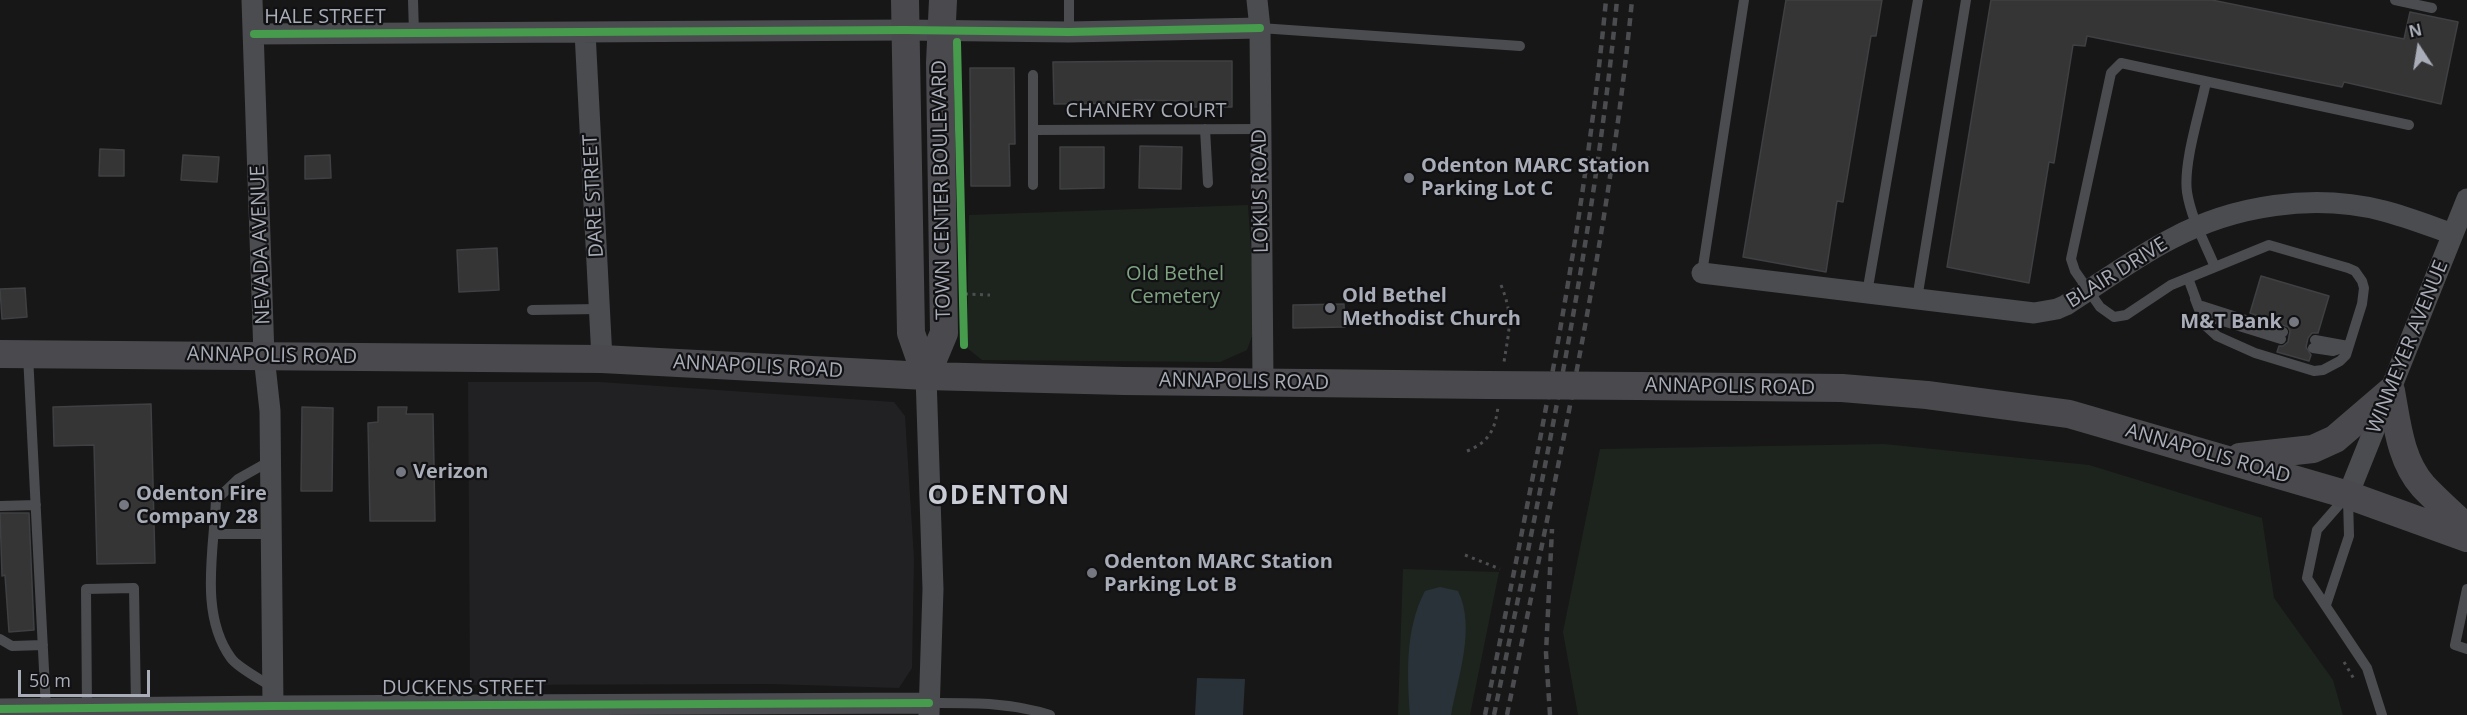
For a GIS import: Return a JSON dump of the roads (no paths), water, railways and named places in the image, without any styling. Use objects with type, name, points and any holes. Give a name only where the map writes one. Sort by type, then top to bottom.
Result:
[{"type":"main road","name":"TOWN CENTER BOULEVARD","points":[[905,0],[911,333],[926,376]]},
{"type":"main road","name":"TOWN CENTER BOULEVARD","points":[[926,376],[944,333],[941,30],[943,0]]},
{"type":"main road","name":"ANNAPOLIS ROAD","points":[[0,354],[602,359],[926,376],[1124,381],[1842,388],[1927,394],[2069,414],[2348,495],[2467,538]]},
{"type":"main road","points":[[2224,459],[2313,449],[2335,439],[2391,390]]},
{"type":"main road","points":[[2391,390],[2400,441],[2408,463],[2422,485],[2467,528]]},
{"type":"street","name":"NEVADA AVENUE","points":[[252,0],[264,356],[270,411],[273,696]]},
{"type":"street","name":"LOKUS ROAD","points":[[1257,0],[1260,28],[1263,381]]},
{"type":"street","name":"HALE STREET","points":[[254,34],[905,30],[1069,32],[1260,28]]},
{"type":"street","name":"DARE STREET","points":[[585,32],[602,359]]},
{"type":"street","name":"WINMEYER AVENUE","points":[[2348,495],[2467,199]]},
{"type":"street","name":"BLAIR DRIVE","points":[[1701,273],[2034,313],[2057,309],[2154,248],[2198,225],[2265,206],[2322,204],[2383,211],[2453,234]]},
{"type":"street","name":"TOWN CENTER BOULEVARD","points":[[926,376],[933,589],[929,709]]},
{"type":"street","name":"DUCKENS STREET","points":[[10,711],[136,707],[273,696],[929,709]]},
{"type":"lane","points":[[413,0],[414,33]]},
{"type":"lane","points":[[1069,0],[1069,32]]},
{"type":"lane","points":[[1701,273],[1744,0]]},
{"type":"lane","points":[[1868,293],[1918,0]]},
{"type":"lane","points":[[1917,299],[1965,0]]},
{"type":"lane","points":[[2395,0],[2432,8]]},
{"type":"lane","points":[[1260,28],[1520,46]]},
{"type":"lane","points":[[2188,278],[2205,325],[2210,331],[2232,344],[2255,353],[2314,371],[2332,367],[2340,362],[2353,332],[2364,288],[2355,271],[2270,245],[2215,267],[2188,278],[2171,285],[2120,316],[2114,317],[2105,313],[2075,271],[2072,259],[2111,73],[2121,63],[2409,125]]},
{"type":"lane","points":[[1033,75],[1034,185]]},
{"type":"lane","points":[[2206,82],[2187,177],[2190,204],[2215,267]]},
{"type":"lane","points":[[1205,129],[1208,183]]},
{"type":"lane","name":"CHANERY COURT","points":[[1034,130],[1260,129]]},
{"type":"lane","points":[[2197,302],[2204,312],[2217,320],[2282,336]]},
{"type":"lane","points":[[532,310],[599,309]]},
{"type":"lane","points":[[2314,344],[2333,351],[2348,346]]},
{"type":"lane","points":[[28,354],[46,709]]},
{"type":"lane","points":[[271,460],[238,479],[216,500],[211,595],[216,629],[232,659],[273,696]]},
{"type":"lane","points":[[2348,495],[2317,530],[2307,578],[2367,668],[2382,715]]},
{"type":"lane","points":[[2326,605],[2349,536],[2348,495]]},
{"type":"lane","points":[[0,506],[36,505]]},
{"type":"lane","points":[[214,534],[271,534]]},
{"type":"lane","points":[[87,708],[86,589],[134,588],[136,707]]},
{"type":"lane","points":[[2467,589],[2456,645],[2467,649]]},
{"type":"lane","points":[[0,639],[12,646],[43,645]]},
{"type":"lane","points":[[929,709],[966,702],[1012,705],[1050,715]]},
{"type":"railway","points":[[1485,715],[1555,359],[1584,180],[1606,0]]},
{"type":"railway","points":[[1494,715],[1581,270],[1595,180],[1617,0]]},
{"type":"railway","points":[[1507,715],[1562,448],[1595,270],[1610,180],[1632,0]]},
{"type":"railway","points":[[1550,715],[1546,653],[1552,529]]},
{"type":"place","name":"Odenton MARC Station Parking Lot C","points":[[1409,178]]},
{"type":"place","name":"Old Bethel Methodist Church","points":[[1330,308]]},
{"type":"place","name":"M&T Bank","points":[[2294,322]]},
{"type":"place","name":"Verizon","points":[[401,472]]},
{"type":"place","name":"Odenton Fire Company 28","points":[[124,505]]},
{"type":"place","name":"Odenton MARC Station Parking Lot B","points":[[1092,573]]},
{"type":"district","name":"ODENTON","points":[[999,497]]},
{"type":"park label","name":"Old Bethel Cemetery","points":[[1175,286]]}]
